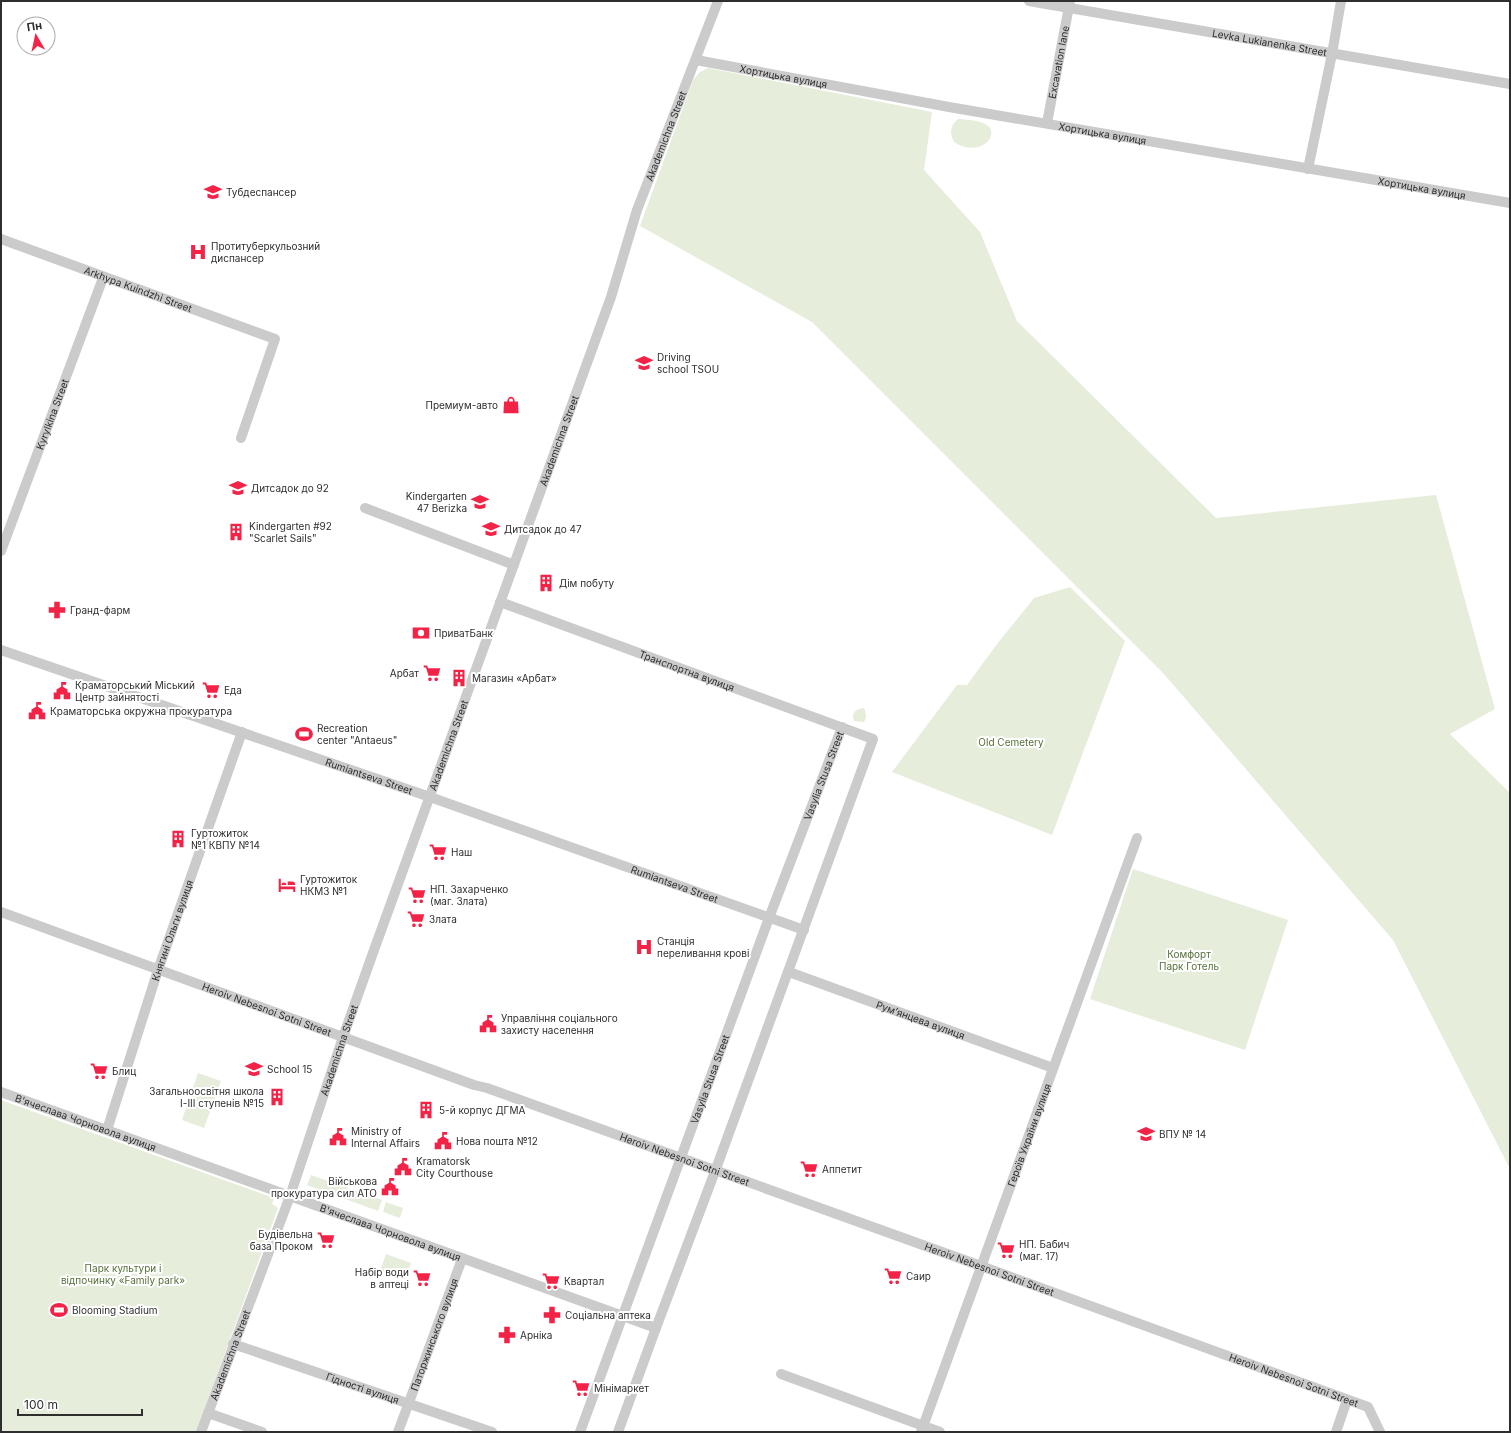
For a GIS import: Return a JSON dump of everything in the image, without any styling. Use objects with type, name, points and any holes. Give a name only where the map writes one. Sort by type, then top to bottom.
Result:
[{"type":"street","name":"Akademichna Street","points":[[201,1432],[290,1196],[343,1037],[610,300],[637,210],[718,1]]},
{"type":"street","name":"Levka Lukianenka Street","points":[[1030,1],[1069,5],[1332,54],[1510,84]]},
{"type":"street","points":[[1308,169],[1332,54],[1341,1]]},
{"type":"street","name":"Excavation lane","points":[[1047,123],[1069,5]]},
{"type":"street","name":"Хортицька вулиця","points":[[696,60],[949,107],[1510,203]]},
{"type":"street","name":"Arkhypa Kuindzhi Street","points":[[1,239],[103,278],[274,339],[241,438]]},
{"type":"street","name":"Kyrylkina Street","points":[[1,551],[103,278]]},
{"type":"street","points":[[365,508],[514,565]]},
{"type":"street","name":"Транспортна вулиця","points":[[500,602],[873,739],[804,930]]},
{"type":"street","name":"Rumiantseva Street","points":[[1,650],[430,797],[804,930]]},
{"type":"street","name":"Vasylia Stusa Street","points":[[580,1432],[769,918],[842,727]]},
{"type":"street","name":"Княгині Ольги вулиця","points":[[107,1130],[158,970],[242,732]]},
{"type":"street","name":"Героїв України вулиця","points":[[922,1429],[1137,838]]},
{"type":"street","name":"Heroiv Nebesnoi Sotni Street","points":[[1,912],[474,1085],[487,1088],[716,1170],[1347,1400],[1368,1408],[1380,1432]]},
{"type":"street","points":[[618,1432],[804,930]]},
{"type":"street","name":"Рум’янцева вулиця","points":[[789,972],[1053,1068]]},
{"type":"street","name":"В'ячеслава Чорновола вулиця","points":[[1,1092],[656,1328]]},
{"type":"street","name":"Паторжинського вулиця","points":[[398,1432],[462,1258]]},
{"type":"street","name":"Гідності вулиця","points":[[233,1344],[492,1432]]},
{"type":"street","points":[[781,1374],[922,1429],[940,1432]]},
{"type":"street","points":[[1336,1432],[1347,1400]]},
{"type":"street","points":[[208,1413],[262,1432]]},
{"type":"green space","points":[[708,68],[932,112],[924,170],[980,232],[1017,321],[1216,518],[1436,495],[1495,709],[1450,734],[1510,793],[1510,1169],[1393,940],[1164,674],[812,322],[640,226],[693,80],[700,72]]},
{"type":"green space","points":[[958,119],[983,123],[989,127],[991,132],[987,142],[981,146],[973,148],[964,147],[954,142],[951,130],[953,124]]},
{"type":"green space","name":"Old Cemetery","points":[[1070,587],[1125,641],[1052,835],[892,772],[957,685],[967,685],[997,644],[1034,598]]},
{"type":"green space","points":[[864,708],[866,718],[864,722],[854,721],[854,713],[859,709]]},
{"type":"green space","name":"Комфорт Парк Готель","points":[[1133,869],[1288,920],[1245,1050],[1090,999]]},
{"type":"green space","points":[[198,1073],[221,1081],[204,1128],[182,1120]]},
{"type":"green space","name":"Парк культури і відпочинку «Family park»","points":[[1,1100],[274,1198],[272,1204],[278,1208],[196,1432],[1,1432]]},
{"type":"green space","points":[[311,1175],[382,1200],[378,1211],[307,1185]]},
{"type":"green space","points":[[386,1202],[403,1208],[400,1218],[383,1212]]},
{"type":"green space","points":[[386,1254],[411,1263],[405,1279],[380,1271]]},
{"type":"place","name":"Тубдеспансер","points":[[213,192]]},
{"type":"place","name":"Протитуберкульозний диспансер","points":[[198,252]]},
{"type":"place","name":"Driving school TSOU","points":[[644,363]]},
{"type":"place","name":"Премиум-авто","points":[[511,405]]},
{"type":"place","name":"Дитсадок до 92","points":[[238,488]]},
{"type":"place","name":"Kindergarten 47 Berizka","points":[[480,502]]},
{"type":"place","name":"Дитсадок до 47","points":[[491,529]]},
{"type":"place","name":"Kindergarten #92 \"Scarlet Sails\"","points":[[236,532]]},
{"type":"place","name":"Дім побуту","points":[[546,583]]},
{"type":"place","name":"Гранд-фарм","points":[[57,610]]},
{"type":"place","name":"ПриватБанк","points":[[421,633]]},
{"type":"place","name":"Арбат","points":[[432,673]]},
{"type":"place","name":"Магазин «Арбат»","points":[[459,678]]},
{"type":"place","name":"Еда","points":[[211,690]]},
{"type":"place","name":"Краматорський Міський Центр зайнятості","points":[[62,691]]},
{"type":"place","name":"Краматорська окружна прокуратура","points":[[37,711]]},
{"type":"place","name":"Recreation center \"Antaeus\"","points":[[304,734]]},
{"type":"place","name":"Гуртожиток №1 КВПУ №14","points":[[178,839]]},
{"type":"place","name":"Наш","points":[[438,852]]},
{"type":"place","name":"Гуртожиток НКМЗ №1","points":[[287,885]]},
{"type":"place","name":"НП. Захарченко (маг. Злата)","points":[[417,895]]},
{"type":"place","name":"Злата","points":[[416,919]]},
{"type":"place","name":"Станція переливання крові","points":[[644,947]]},
{"type":"place","name":"Управління соціального захисту населення","points":[[488,1024]]},
{"type":"place","name":"School 15","points":[[254,1069]]},
{"type":"place","name":"Блиц","points":[[99,1071]]},
{"type":"place","name":"Загальноосвітня школа І-ІІІ ступенів №15","points":[[277,1097]]},
{"type":"place","name":"5-й корпус ДГМА","points":[[426,1110]]},
{"type":"place","name":"ВПУ № 14","points":[[1146,1134]]},
{"type":"place","name":"Ministry of Internal Affairs","points":[[338,1137]]},
{"type":"place","name":"Нова пошта №12","points":[[443,1141]]},
{"type":"place","name":"Kramatorsk City Courthouse","points":[[403,1167]]},
{"type":"place","name":"Аппетит","points":[[809,1169]]},
{"type":"place","name":"Військова прокуратура сил АТО","points":[[390,1187]]},
{"type":"place","name":"Будівельна база Проком","points":[[326,1240]]},
{"type":"place","name":"НП. Бабич (маг. 17)","points":[[1006,1250]]},
{"type":"place","name":"Саир","points":[[893,1276]]},
{"type":"place","name":"Набір води в аптеці","points":[[422,1278]]},
{"type":"place","name":"Квартал","points":[[551,1281]]},
{"type":"place","name":"Blooming Stadium","points":[[59,1310]]},
{"type":"place","name":"Соціальна аптека","points":[[552,1315]]},
{"type":"place","name":"Арніка","points":[[507,1335]]},
{"type":"place","name":"Мінімаркет","points":[[581,1388]]}]
